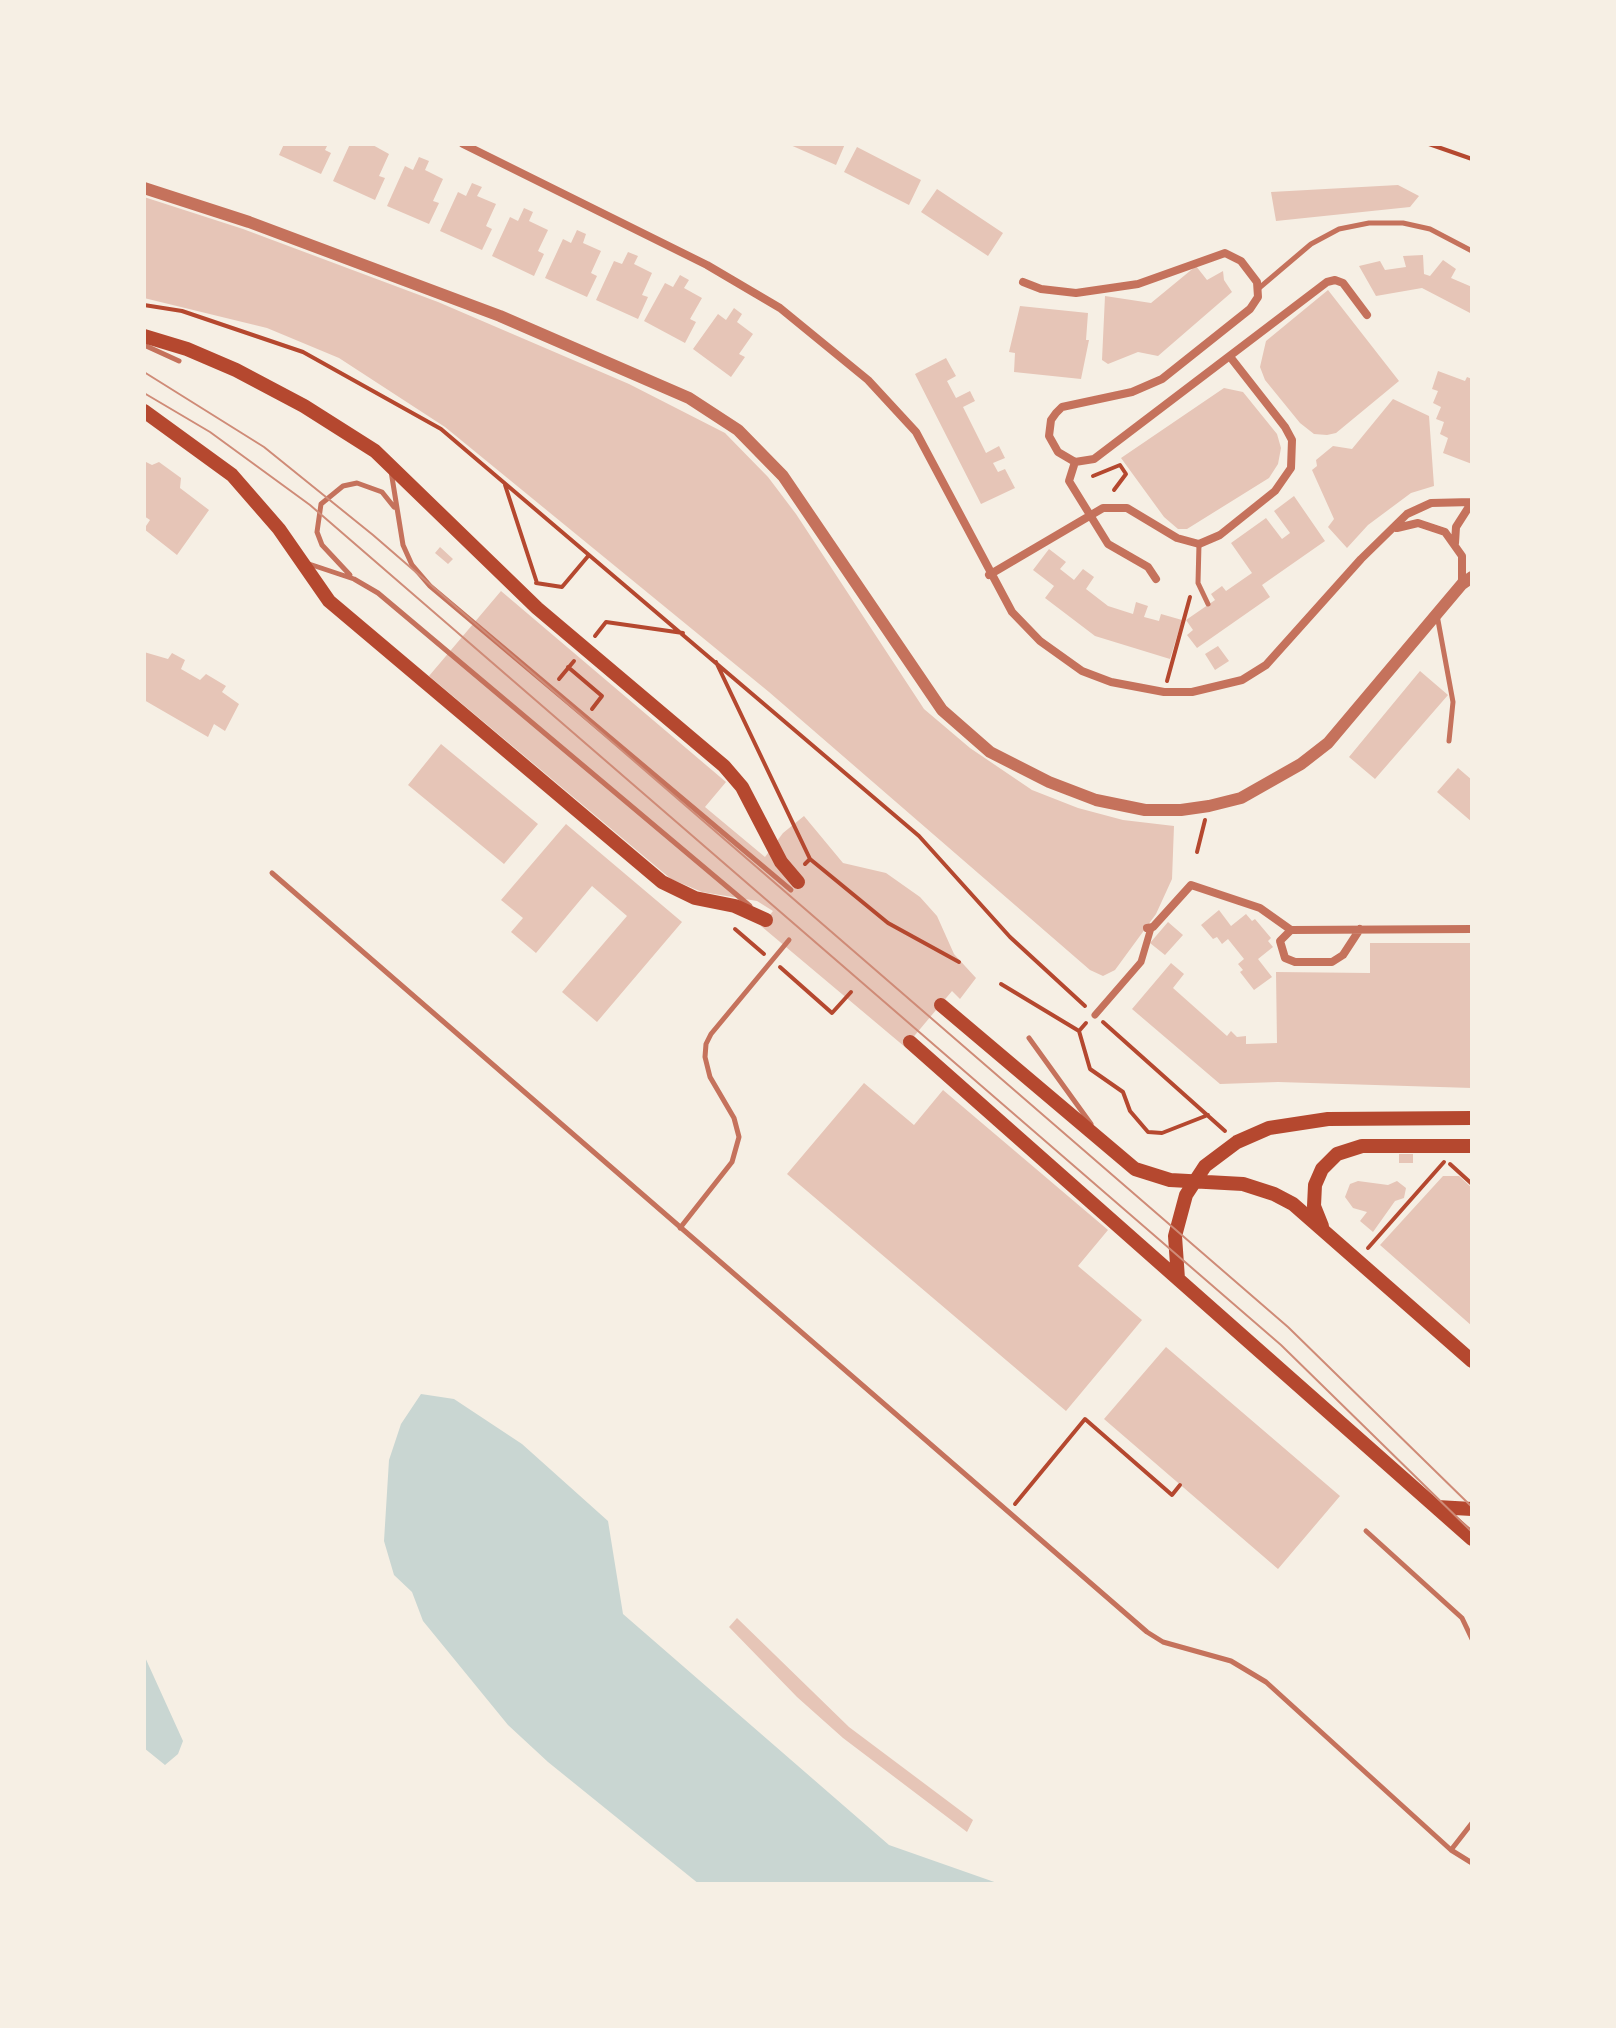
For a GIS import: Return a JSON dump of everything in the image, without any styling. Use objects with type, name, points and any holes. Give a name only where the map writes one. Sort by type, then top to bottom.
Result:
[{"type":"main road","points":[[144,336],[187,349],[250,377],[342,428],[384,460],[537,608],[724,766],[742,787],[794,886]]},
{"type":"main road","points":[[144,411],[232,475],[279,529],[329,601],[662,882],[695,898],[735,906],[760,923]]},
{"type":"main road","points":[[941,1005],[1107,1148],[1149,1175],[1243,1184],[1274,1194],[1302,1211],[1472,1361]]},
{"type":"main road","points":[[910,1042],[1472,1539]]},
{"type":"main road","points":[[1178,1279],[1176,1226],[1193,1181],[1205,1166],[1237,1142],[1269,1128],[1328,1119],[1472,1118]]},
{"type":"main road","points":[[1330,1236],[1316,1215],[1313,1193],[1319,1172],[1333,1156],[1362,1146],[1472,1146]]},
{"type":"main road","points":[[1434,1506],[1472,1509]]},
{"type":"street","points":[[463,144],[707,265],[791,317],[868,380],[916,432],[989,575],[1012,612],[1040,641],[1082,671],[1111,682],[1164,692],[1219,688],[1266,665],[1407,514],[1431,503],[1472,502]]},
{"type":"street","points":[[144,188],[249,222],[500,316],[689,398],[738,430],[783,476],[942,710],[990,752],[1049,782],[1096,800],[1145,810],[1209,806],[1241,798],[1301,764],[1328,743],[1467,581],[1462,556],[1445,532],[1418,523],[1389,532]]},
{"type":"street","points":[[1023,282],[1041,289],[1076,293],[1138,284],[1225,253],[1241,261],[1258,289],[1250,309],[1162,379],[1132,392],[1062,407],[1051,420],[1049,436],[1058,452],[1075,462],[1094,459],[1331,280],[1343,283],[1367,315]]},
{"type":"street","points":[[989,575],[1103,508],[1127,508],[1187,543],[1199,544],[1220,535],[1275,491],[1291,468],[1292,440],[1231,358]]},
{"type":"street","points":[[1075,462],[1069,481],[1108,544],[1148,567],[1156,579]]},
{"type":"street","points":[[1455,543],[1456,527],[1472,502]]},
{"type":"street","points":[[1095,1015],[1141,962],[1149,928],[1191,885],[1260,908],[1291,930],[1472,929]]},
{"type":"street","points":[[1291,930],[1280,941],[1285,958],[1295,962],[1332,962],[1341,958],[1360,929]]},
{"type":"lane","points":[[1258,289],[1311,244],[1339,229],[1369,223],[1403,223],[1430,229],[1472,251]]},
{"type":"lane","points":[[144,345],[179,361]]},
{"type":"lane","points":[[384,460],[391,471],[403,545],[412,565],[430,586],[794,886]]},
{"type":"lane","points":[[354,579],[322,545],[317,532],[321,504],[343,486],[357,483],[382,492],[397,513]]},
{"type":"lane","points":[[1199,544],[1201,594],[1208,604]]},
{"type":"lane","points":[[300,562],[354,579],[378,593],[760,923]]},
{"type":"lane","points":[[1437,614],[1453,702],[1449,741]]},
{"type":"lane","points":[[272,873],[1008,1512],[1163,1642],[1231,1661],[1266,1682],[1451,1850],[1472,1863]]},
{"type":"lane","points":[[680,1228],[732,1162],[739,1137],[734,1118],[710,1077],[705,1057],[706,1044],[789,940]]},
{"type":"lane","points":[[1029,1038],[1107,1148]]},
{"type":"lane","points":[[1366,1531],[1462,1618],[1472,1639]]},
{"type":"lane","points":[[1451,1850],[1472,1823]]},
{"type":"path","points":[[1055,144],[1092,144]]},
{"type":"path","points":[[1429,144],[1472,159]]},
{"type":"path","points":[[144,305],[182,311],[303,352],[441,429],[919,836],[1010,937],[1237,1142]]},
{"type":"path","points":[[1093,476],[1120,465],[1126,474],[1114,490]]},
{"type":"path","points":[[504,482],[536,583],[562,587],[589,555]]},
{"type":"path","points":[[1164,692],[1198,568]]},
{"type":"path","points":[[587,645],[606,622],[683,633]]},
{"type":"path","points":[[555,683],[578,656]]},
{"type":"path","points":[[715,660],[810,859],[888,923],[959,962]]},
{"type":"path","points":[[568,667],[602,696]]},
{"type":"path","points":[[1197,852],[1209,806]]},
{"type":"path","points":[[803,867],[810,859]]},
{"type":"path","points":[[735,929],[744,937],[760,923]]},
{"type":"path","points":[[784,971],[832,1013],[851,992]]},
{"type":"path","points":[[1001,984],[1079,1031],[1090,1069],[1123,1092],[1130,1111],[1148,1132],[1162,1133],[1208,1115]]},
{"type":"path","points":[[1079,1031],[1095,1015]]},
{"type":"path","points":[[1358,1260],[1446,1160]]},
{"type":"path","points":[[1008,1512],[1085,1419],[1172,1495],[1180,1485]]},
{"type":"shaded area","points":[[421,1394],[454,1399],[522,1444],[608,1521],[623,1614],[889,1845],[1000,1884],[699,1884],[548,1762],[508,1725],[423,1621],[412,1592],[394,1575],[384,1541],[389,1460],[401,1424]]},
{"type":"shaded area","points":[[144,1655],[183,1741],[178,1754],[165,1765],[144,1748]]},
{"type":"building","points":[[284,144],[328,144],[325,150],[331,153],[321,174],[279,155]]},
{"type":"building","points":[[350,144],[371,144],[389,154],[379,176],[385,178],[375,200],[333,181]]},
{"type":"building","points":[[788,144],[845,144],[836,165]]},
{"type":"building","points":[[857,147],[921,180],[909,205],[844,172]]},
{"type":"building","points":[[419,157],[429,161],[425,170],[443,179],[433,201],[439,203],[429,224],[387,206],[405,166],[413,170]]},
{"type":"building","points":[[472,183],[482,187],[477,196],[496,204],[486,226],[492,229],[482,250],[440,231],[458,192],[466,196]]},
{"type":"building","points":[[1398,185],[1419,196],[1410,207],[1276,221],[1271,192]]},
{"type":"building","points":[[937,189],[1003,233],[988,256],[921,212]]},
{"type":"building","points":[[144,197],[243,229],[438,302],[629,384],[725,433],[768,477],[796,514],[924,709],[970,748],[1032,790],[1078,808],[1123,820],[1174,826],[1172,879],[1156,914],[1115,970],[1103,976],[1090,970],[769,692],[445,427],[339,358],[267,328],[144,298]]},
{"type":"building","points":[[524,208],[533,212],[529,221],[548,230],[538,251],[544,254],[534,276],[492,256],[510,217],[518,221]]},
{"type":"building","points":[[577,230],[586,234],[583,243],[601,251],[591,273],[597,276],[587,297],[545,278],[563,239],[571,243]]},
{"type":"building","points":[[628,252],[638,256],[634,264],[652,273],[642,295],[648,297],[638,319],[596,300],[614,261],[622,264]]},
{"type":"building","points":[[1423,255],[1424,274],[1430,276],[1443,260],[1456,269],[1451,278],[1472,287],[1472,314],[1422,288],[1376,296],[1359,266],[1380,261],[1385,270],[1406,267],[1403,256]]},
{"type":"building","points":[[1196,266],[1207,280],[1223,271],[1224,280],[1232,292],[1158,356],[1138,352],[1108,364],[1102,360],[1105,296],[1151,303]]},
{"type":"building","points":[[680,275],[689,280],[684,288],[702,298],[690,319],[696,322],[685,343],[644,321],[665,283],[673,287]]},
{"type":"building","points":[[1328,290],[1399,381],[1336,433],[1327,435],[1314,434],[1300,423],[1265,380],[1260,367],[1266,341]]},
{"type":"building","points":[[1020,306],[1088,313],[1086,340],[1089,340],[1081,379],[1014,372],[1015,353],[1009,352]]},
{"type":"building","points":[[734,308],[742,314],[737,322],[753,334],[739,354],[745,357],[731,377],[693,349],[718,314],[726,320]]},
{"type":"building","points":[[946,358],[956,376],[947,381],[956,398],[970,391],[975,401],[963,407],[986,453],[999,446],[1005,458],[993,463],[998,472],[1005,469],[1015,488],[981,504],[915,374]]},
{"type":"building","points":[[1438,371],[1465,381],[1467,377],[1472,379],[1472,464],[1443,453],[1448,438],[1440,434],[1444,422],[1436,419],[1441,407],[1433,403],[1438,391],[1432,389]]},
{"type":"building","points":[[1224,388],[1243,392],[1277,434],[1281,448],[1278,464],[1269,478],[1187,529],[1178,529],[1164,517],[1121,458]]},
{"type":"building","points":[[1393,399],[1429,416],[1434,486],[1411,493],[1368,525],[1347,548],[1328,527],[1334,519],[1312,470],[1317,466],[1316,460],[1333,446],[1352,449]]},
{"type":"building","points":[[144,461],[152,465],[159,462],[181,478],[180,488],[209,510],[177,555],[144,529],[150,520],[144,516]]},
{"type":"building","points":[[1294,496],[1325,541],[1262,585],[1270,597],[1197,648],[1187,635],[1193,630],[1186,620],[1215,600],[1211,594],[1222,586],[1226,591],[1252,573],[1231,543],[1266,518],[1282,539],[1290,533],[1274,511]]},
{"type":"building","points":[[440,547],[453,559],[448,564],[435,553]]},
{"type":"building","points":[[1049,549],[1066,562],[1060,569],[1074,580],[1083,569],[1094,577],[1086,589],[1108,606],[1133,614],[1136,602],[1148,606],[1144,617],[1159,621],[1161,614],[1182,620],[1170,659],[1095,636],[1045,598],[1054,586],[1033,570]]},
{"type":"building","points":[[501,591],[726,782],[705,807],[765,857],[783,833],[804,816],[843,863],[886,873],[920,897],[937,916],[954,954],[976,978],[960,999],[952,991],[905,1047],[761,926],[773,911],[757,901],[702,892],[671,879],[429,676]]},
{"type":"building","points":[[1218,646],[1229,661],[1215,670],[1205,654]]},
{"type":"building","points":[[144,652],[168,659],[172,653],[185,660],[181,669],[200,680],[206,674],[226,686],[222,692],[239,704],[225,731],[214,724],[208,737],[144,700]]},
{"type":"building","points":[[1420,671],[1448,695],[1375,779],[1349,757]]},
{"type":"building","points":[[441,744],[538,824],[504,864],[408,785]]},
{"type":"building","points":[[1458,768],[1472,780],[1472,822],[1437,792]]},
{"type":"building","points":[[566,824],[682,922],[597,1022],[562,992],[627,916],[592,886],[536,953],[511,932],[523,918],[501,900]]},
{"type":"building","points":[[1219,910],[1231,926],[1246,914],[1252,921],[1255,919],[1271,938],[1268,941],[1273,947],[1258,959],[1272,977],[1254,990],[1240,972],[1243,970],[1238,964],[1244,959],[1228,939],[1222,944],[1201,925]]},
{"type":"building","points":[[1168,922],[1183,935],[1165,955],[1150,943]]},
{"type":"building","points":[[1370,943],[1472,943],[1472,1088],[1278,1082],[1220,1084],[1132,1009],[1171,963],[1184,974],[1173,988],[1227,1036],[1231,1031],[1237,1037],[1246,1036],[1246,1044],[1277,1043],[1276,972],[1370,973]]},
{"type":"building","points":[[864,1083],[914,1125],[943,1090],[1108,1230],[1078,1266],[1142,1320],[1066,1411],[787,1174]]},
{"type":"building","points":[[1399,1154],[1413,1154],[1413,1163],[1399,1163]]},
{"type":"building","points":[[1443,1176],[1459,1176],[1472,1188],[1472,1326],[1380,1245]]},
{"type":"building","points":[[1358,1181],[1388,1185],[1397,1181],[1406,1188],[1404,1198],[1395,1201],[1373,1232],[1360,1221],[1367,1212],[1353,1208],[1345,1197],[1350,1184]]},
{"type":"building","points":[[1166,1347],[1340,1496],[1278,1569],[1104,1419]]},
{"type":"building","points":[[737,1618],[849,1727],[973,1820],[967,1832],[843,1738],[797,1697],[729,1627]]},
{"type":"tram line","points":[[144,372],[264,447],[373,535],[1288,1327],[1472,1507]]},
{"type":"tram line","points":[[144,393],[210,432],[310,505],[1281,1345],[1472,1532]]}]
